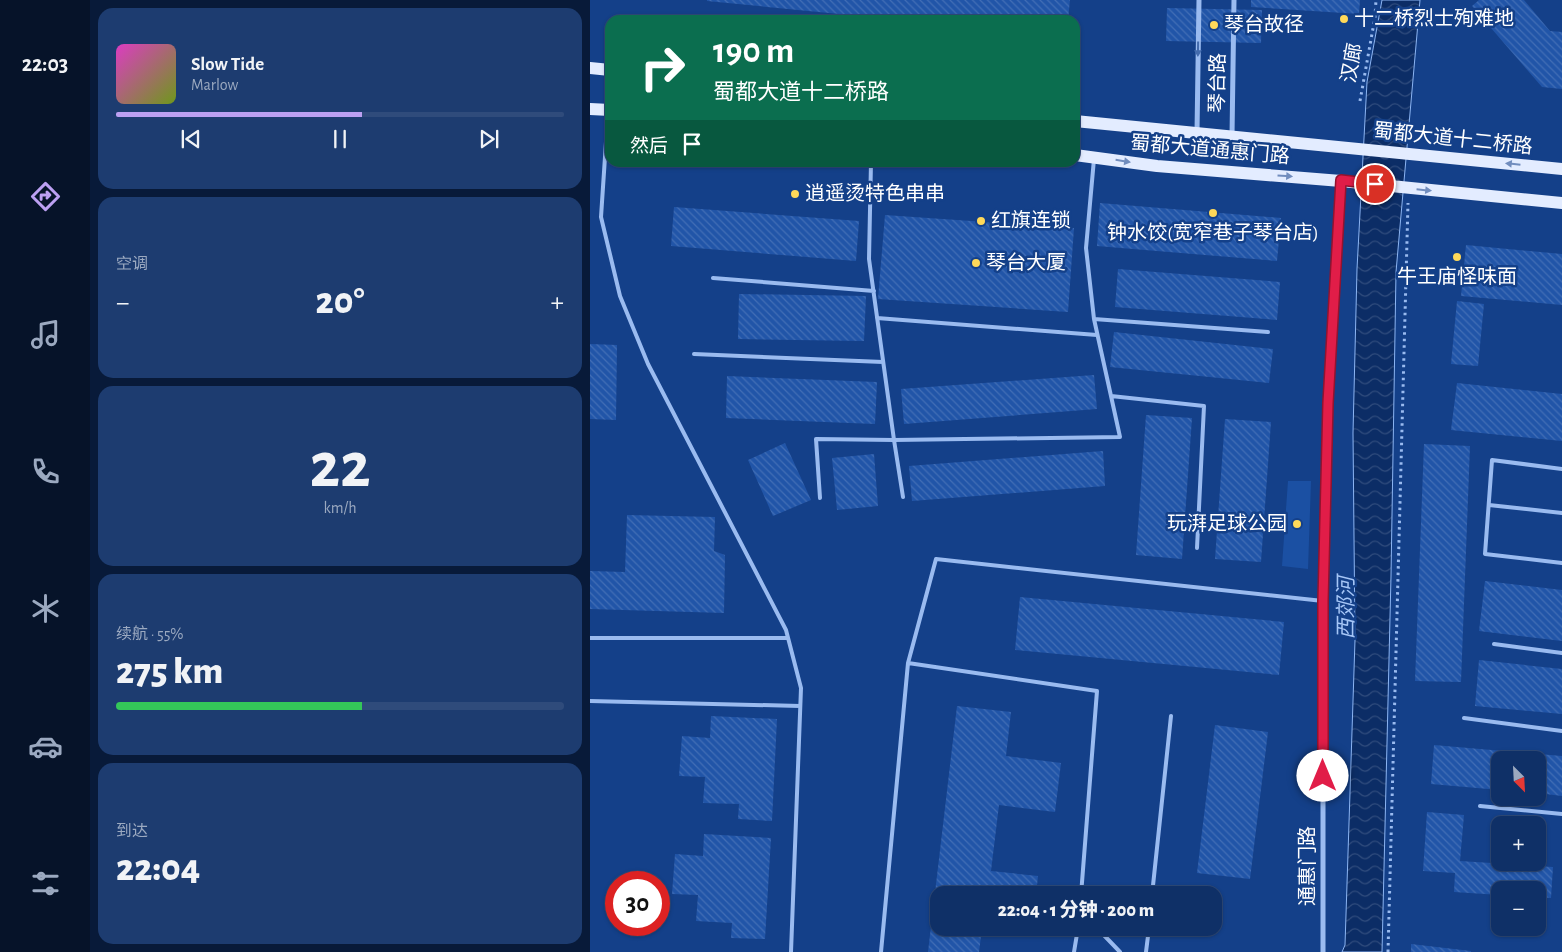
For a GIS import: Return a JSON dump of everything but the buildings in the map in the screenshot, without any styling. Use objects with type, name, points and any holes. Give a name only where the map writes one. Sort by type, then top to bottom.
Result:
[{"type":"main road","points":[[590,68],[605,70]]},
{"type":"main road","points":[[590,109],[605,110]]},
{"type":"main road","name":"蜀都大道通惠门路","points":[[1080,122],[1341,147]]},
{"type":"main road","name":"蜀都大道十二桥路","points":[[1341,147],[1562,169]]},
{"type":"main road","name":"蜀都大道通惠门路","points":[[1080,156],[1157,166],[1341,180]]},
{"type":"main road","points":[[1341,180],[1562,203]]},
{"type":"street","name":"琴台路","points":[[1197,134],[1199,0]]},
{"type":"street","name":"琴台路","points":[[1232,137],[1234,0]]},
{"type":"street","name":"通惠门路","points":[[1323,952],[1323,601],[1328,403],[1341,180]]},
{"type":"lane","points":[[820,498],[816,439],[1120,438],[1094,319],[1086,248],[1094,157]]},
{"type":"lane","points":[[605,164],[601,217],[620,296],[648,364],[786,630],[801,688],[791,952]]},
{"type":"lane","points":[[871,167],[869,259],[903,496]]},
{"type":"lane","points":[[713,278],[874,290]]},
{"type":"lane","points":[[877,318],[1097,335]]},
{"type":"lane","points":[[1094,319],[1268,332]]},
{"type":"lane","points":[[694,354],[883,362]]},
{"type":"lane","points":[[1111,396],[1204,406],[1197,548]]},
{"type":"lane","points":[[1562,469],[1492,460],[1485,554],[1562,563]]},
{"type":"lane","points":[[1489,505],[1562,513]]},
{"type":"lane","points":[[881,952],[908,663],[936,559],[1323,601]]},
{"type":"lane","points":[[590,638],[788,638]]},
{"type":"lane","points":[[1494,644],[1562,653]]},
{"type":"lane","points":[[908,663],[1097,691],[1082,886]]},
{"type":"lane","points":[[590,701],[800,706]]},
{"type":"lane","points":[[1153,886],[1171,716]]},
{"type":"lane","points":[[1464,718],[1562,731]]},
{"type":"lane","points":[[1480,806],[1562,814]]},
{"type":"lane","points":[[1074,952],[1077,936]]},
{"type":"lane","points":[[1105,936],[1120,952]]},
{"type":"lane","points":[[1146,952],[1148,936]]},
{"type":"path","name":"汉廊","points":[[1360,101],[1375,17],[1376,0]]},
{"type":"path","points":[[1388,952],[1408,188]]},
{"type":"shaded area","name":"玩湃足球公园","points":[[1288,481],[1311,481],[1308,569],[1282,566]]},
{"type":"water","points":[[1382,0],[1420,0],[1396,272],[1382,952],[1342,952],[1345,945],[1355,640],[1353,433],[1357,269],[1367,82]]},
{"type":"place","name":"十二桥烈士殉难地","points":[[1344,19]]},
{"type":"place","name":"琴台故径","points":[[1214,25]]},
{"type":"place","name":"逍遥烫特色串串","points":[[795,194]]},
{"type":"place","name":"钟水饺(宽窄巷子琴台店)","points":[[1213,213]]},
{"type":"place","name":"红旗连锁","points":[[981,221]]},
{"type":"place","name":"牛王庙怪味面","points":[[1457,257]]},
{"type":"place","name":"琴台大厦","points":[[976,263]]},
{"type":"place","name":"玩湃足球公园","points":[[1297,524]]},
{"type":"route","points":[[1323,776],[1323,601],[1328,403],[1341,180],[1375,184]]},
{"type":"water label","name":"西郊河","points":[[1346,608]]}]
